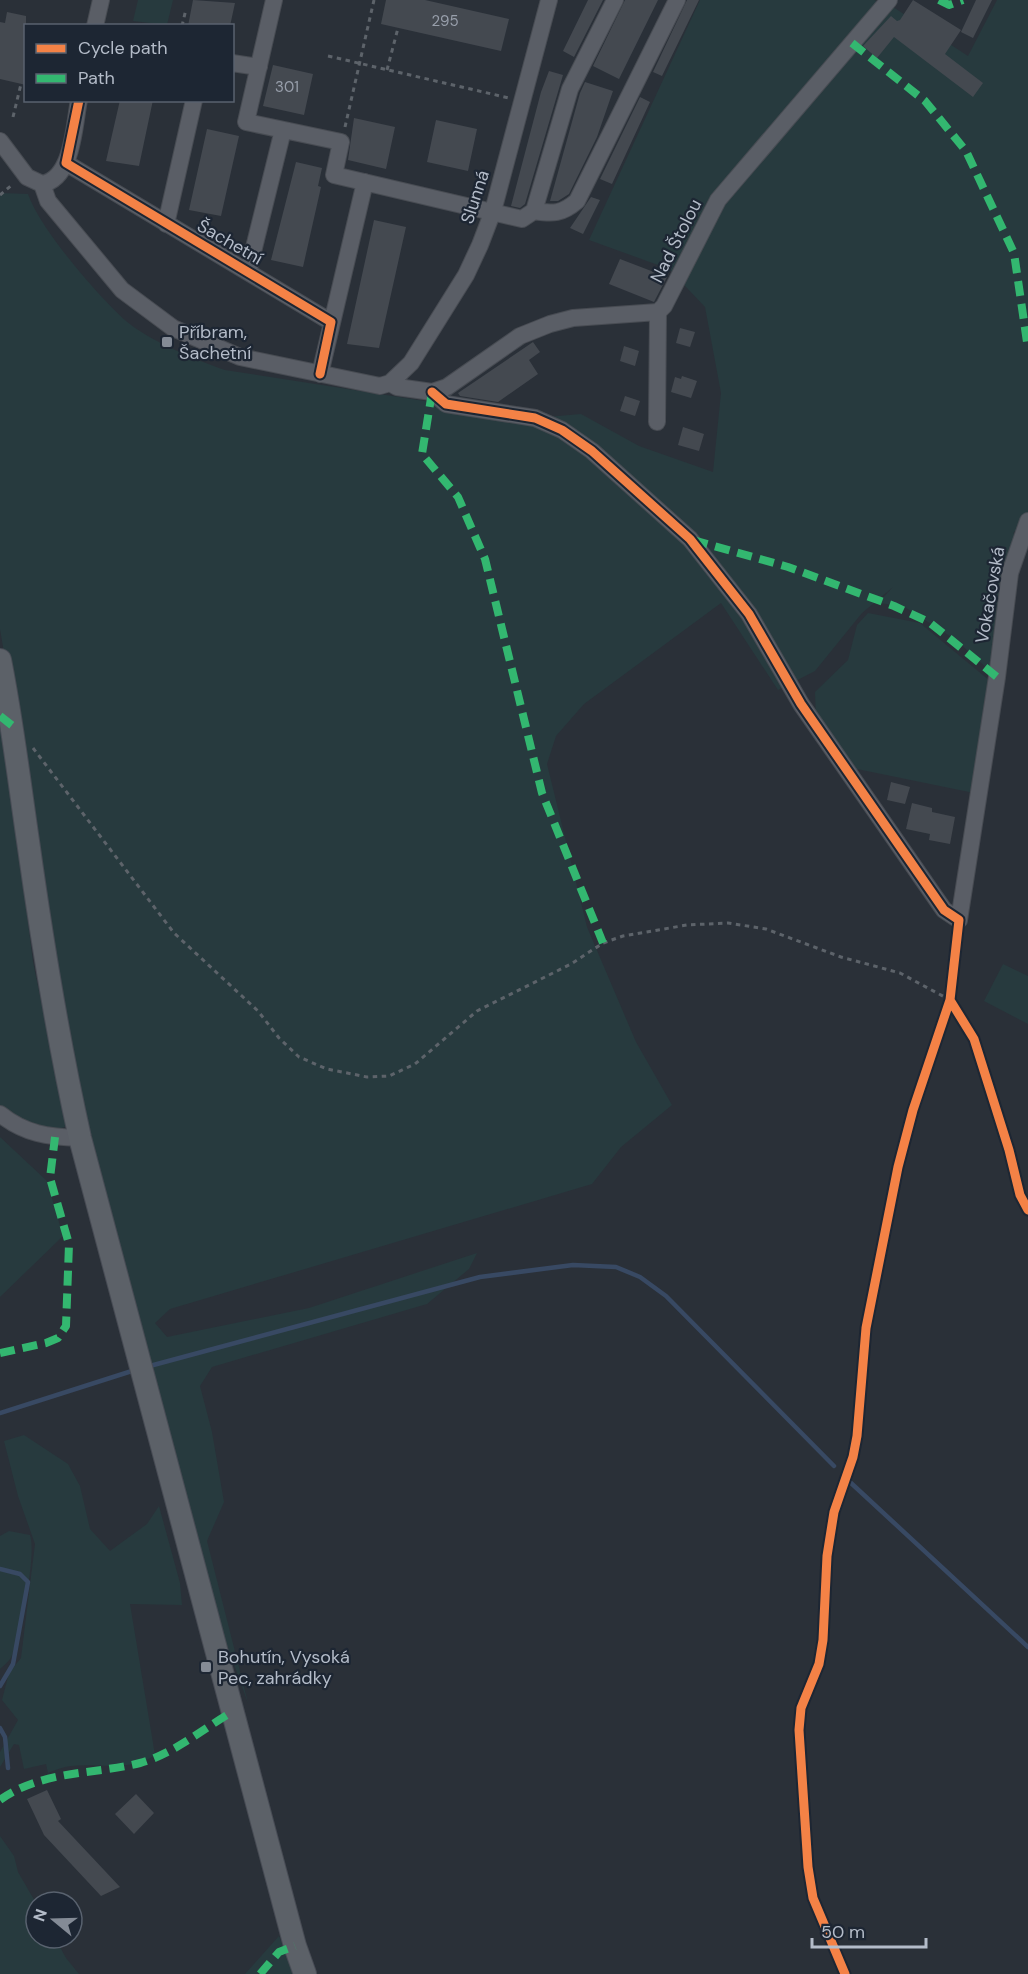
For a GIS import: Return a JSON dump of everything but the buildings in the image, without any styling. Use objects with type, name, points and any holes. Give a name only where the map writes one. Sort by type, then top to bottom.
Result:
[{"type":"main road","points":[[0,660],[14,727],[46,966],[61,1053],[80,1138],[295,1946],[305,1974]]},
{"type":"street","points":[[95,24],[101,0]]},
{"type":"street","points":[[274,0],[246,122],[341,142],[334,175],[522,219],[534,211],[570,89],[615,0]]},
{"type":"street","name":"Slunná","points":[[390,384],[411,363],[466,275],[493,211],[549,0]]},
{"type":"street","points":[[534,211],[552,214],[566,211],[577,201],[677,0]]},
{"type":"street","name":"Nad Štolou","points":[[432,392],[447,387],[520,336],[550,324],[573,318],[658,312],[664,306],[718,200],[889,0]]},
{"type":"street","points":[[234,63],[259,67]]},
{"type":"street","points":[[42,184],[59,176],[66,163],[79,102]]},
{"type":"street","points":[[166,224],[194,102]]},
{"type":"street","points":[[248,272],[283,130]]},
{"type":"street","points":[[0,141],[27,177],[42,184],[48,201],[122,291],[173,328],[240,357],[380,386],[390,384],[432,392],[446,404],[536,418],[562,430],[592,451],[690,539],[749,614],[801,704],[944,910],[959,920]]},
{"type":"street","name":"Šachetní","points":[[66,163],[331,322]]},
{"type":"street","points":[[320,374],[365,182]]},
{"type":"street","points":[[657,422],[658,312]]},
{"type":"street","name":"Vokačovská","points":[[959,920],[998,676],[1010,573],[1028,521]]},
{"type":"street","points":[[0,1114],[12,1124],[40,1136],[80,1138]]},
{"type":"path","points":[[341,142],[374,0]]},
{"type":"path","points":[[182,24],[186,9]]},
{"type":"path","points":[[387,70],[398,28]]},
{"type":"path","points":[[328,56],[510,98]]},
{"type":"path","points":[[13,117],[21,84]]},
{"type":"path","points":[[0,195],[14,185],[9,178]]},
{"type":"path","points":[[14,727],[42,757],[174,933],[258,1011],[279,1038],[299,1057],[327,1069],[367,1077],[388,1076],[415,1064],[477,1011],[571,964],[603,943],[633,933],[687,925],[728,924],[766,929],[842,957],[900,973],[950,1000]]},
{"type":"path","points":[[951,1010],[950,1000],[959,920]]},
{"type":"green space","points":[[138,0],[173,0],[167,24],[133,21]]},
{"type":"green space","points":[[700,0],[874,0],[893,7],[968,56],[997,0],[1028,0],[1028,520],[1013,533],[1017,537],[991,672],[956,640],[903,606],[878,603],[893,587],[862,613],[815,671],[778,690],[721,603],[584,704],[556,736],[547,764],[587,927],[636,1042],[672,1105],[621,1147],[592,1184],[170,1309],[155,1323],[167,1337],[309,1308],[477,1253],[469,1269],[427,1304],[212,1367],[200,1386],[212,1432],[224,1502],[207,1541],[248,1703],[215,1612],[86,1139],[0,629],[0,193],[28,194],[44,225],[57,243],[101,296],[126,321],[160,342],[201,361],[225,370],[535,418],[581,414],[639,446],[713,472],[721,393],[705,307],[669,269],[589,240]]},
{"type":"green space","points":[[868,613],[920,623],[990,681],[974,793],[857,769],[816,716],[815,692],[848,660],[857,625]]},
{"type":"green space","points":[[0,700],[33,962],[67,1126],[57,1130],[39,1130],[23,1125],[0,1108]]},
{"type":"green space","points":[[1003,964],[1028,976],[1028,1024],[984,1001]]},
{"type":"green space","points":[[0,1137],[47,1181],[63,1236],[0,1297]]},
{"type":"green space","points":[[24,1435],[68,1464],[80,1486],[90,1529],[110,1551],[147,1524],[159,1506],[180,1583],[182,1605],[130,1604],[155,1755],[146,1760],[114,1766],[71,1766],[48,1773],[46,1764],[24,1769],[19,1745],[14,1744],[0,1767],[0,1752],[18,1720],[2,1700],[9,1673],[21,1658],[35,1544],[18,1496],[4,1441]]},
{"type":"green space","points":[[9,1531],[30,1535],[32,1545],[27,1595],[15,1644],[10,1659],[0,1669],[0,1536]]},
{"type":"green space","points":[[0,1836],[14,1856],[18,1872],[28,1890],[24,1890],[24,1950],[62,1950],[79,1974],[0,1974]]},
{"type":"green space","points":[[279,1936],[294,1974],[245,1974]]},
{"type":"waterway","points":[[146,1367],[480,1277],[573,1265],[616,1267],[640,1277],[666,1296],[834,1466]]},
{"type":"waterway","points":[[0,1413],[135,1370]]},
{"type":"waterway","points":[[851,1483],[1028,1647]]},
{"type":"waterway","points":[[0,1569],[20,1574],[28,1582],[13,1664],[0,1686]]},
{"type":"waterway","points":[[0,1728],[5,1737],[8,1768]]},
{"type":"marked path","points":[[939,0],[949,5],[963,0]]},
{"type":"marked path","points":[[852,43],[925,101],[966,151],[1014,253],[1028,349]]},
{"type":"marked path","points":[[432,392],[422,454],[458,497],[485,559],[542,793],[603,943]]},
{"type":"marked path","points":[[693,540],[788,567],[894,606],[929,622],[997,677]]},
{"type":"marked path","points":[[0,716],[14,727]]},
{"type":"marked path","points":[[0,1353],[46,1343],[58,1338],[66,1326],[69,1244],[50,1178],[55,1137]]},
{"type":"marked path","points":[[0,1800],[16,1790],[50,1778],[122,1767],[152,1759],[176,1747],[232,1712]]},
{"type":"marked path","points":[[260,1974],[279,1952],[295,1946]]},
{"type":"cycle path","points":[[79,102],[66,163],[331,322],[320,374]]},
{"type":"cycle path","points":[[432,392],[446,404],[535,418],[562,430],[592,451],[690,539],[749,614],[801,704],[944,910],[959,920],[950,1000],[913,1110],[898,1167],[866,1328],[857,1436],[853,1457],[834,1512],[827,1556],[823,1640],[819,1664],[801,1708],[799,1730],[808,1867],[813,1898],[845,1974]]},
{"type":"cycle path","points":[[950,1000],[974,1039],[1009,1150],[1020,1195],[1028,1210]]},
{"type":"place","name":"Příbram, Šachetní","points":[[167,342]]},
{"type":"place","name":"Bohutín, Vysoká Pec, zahrádky","points":[[206,1667]]}]
